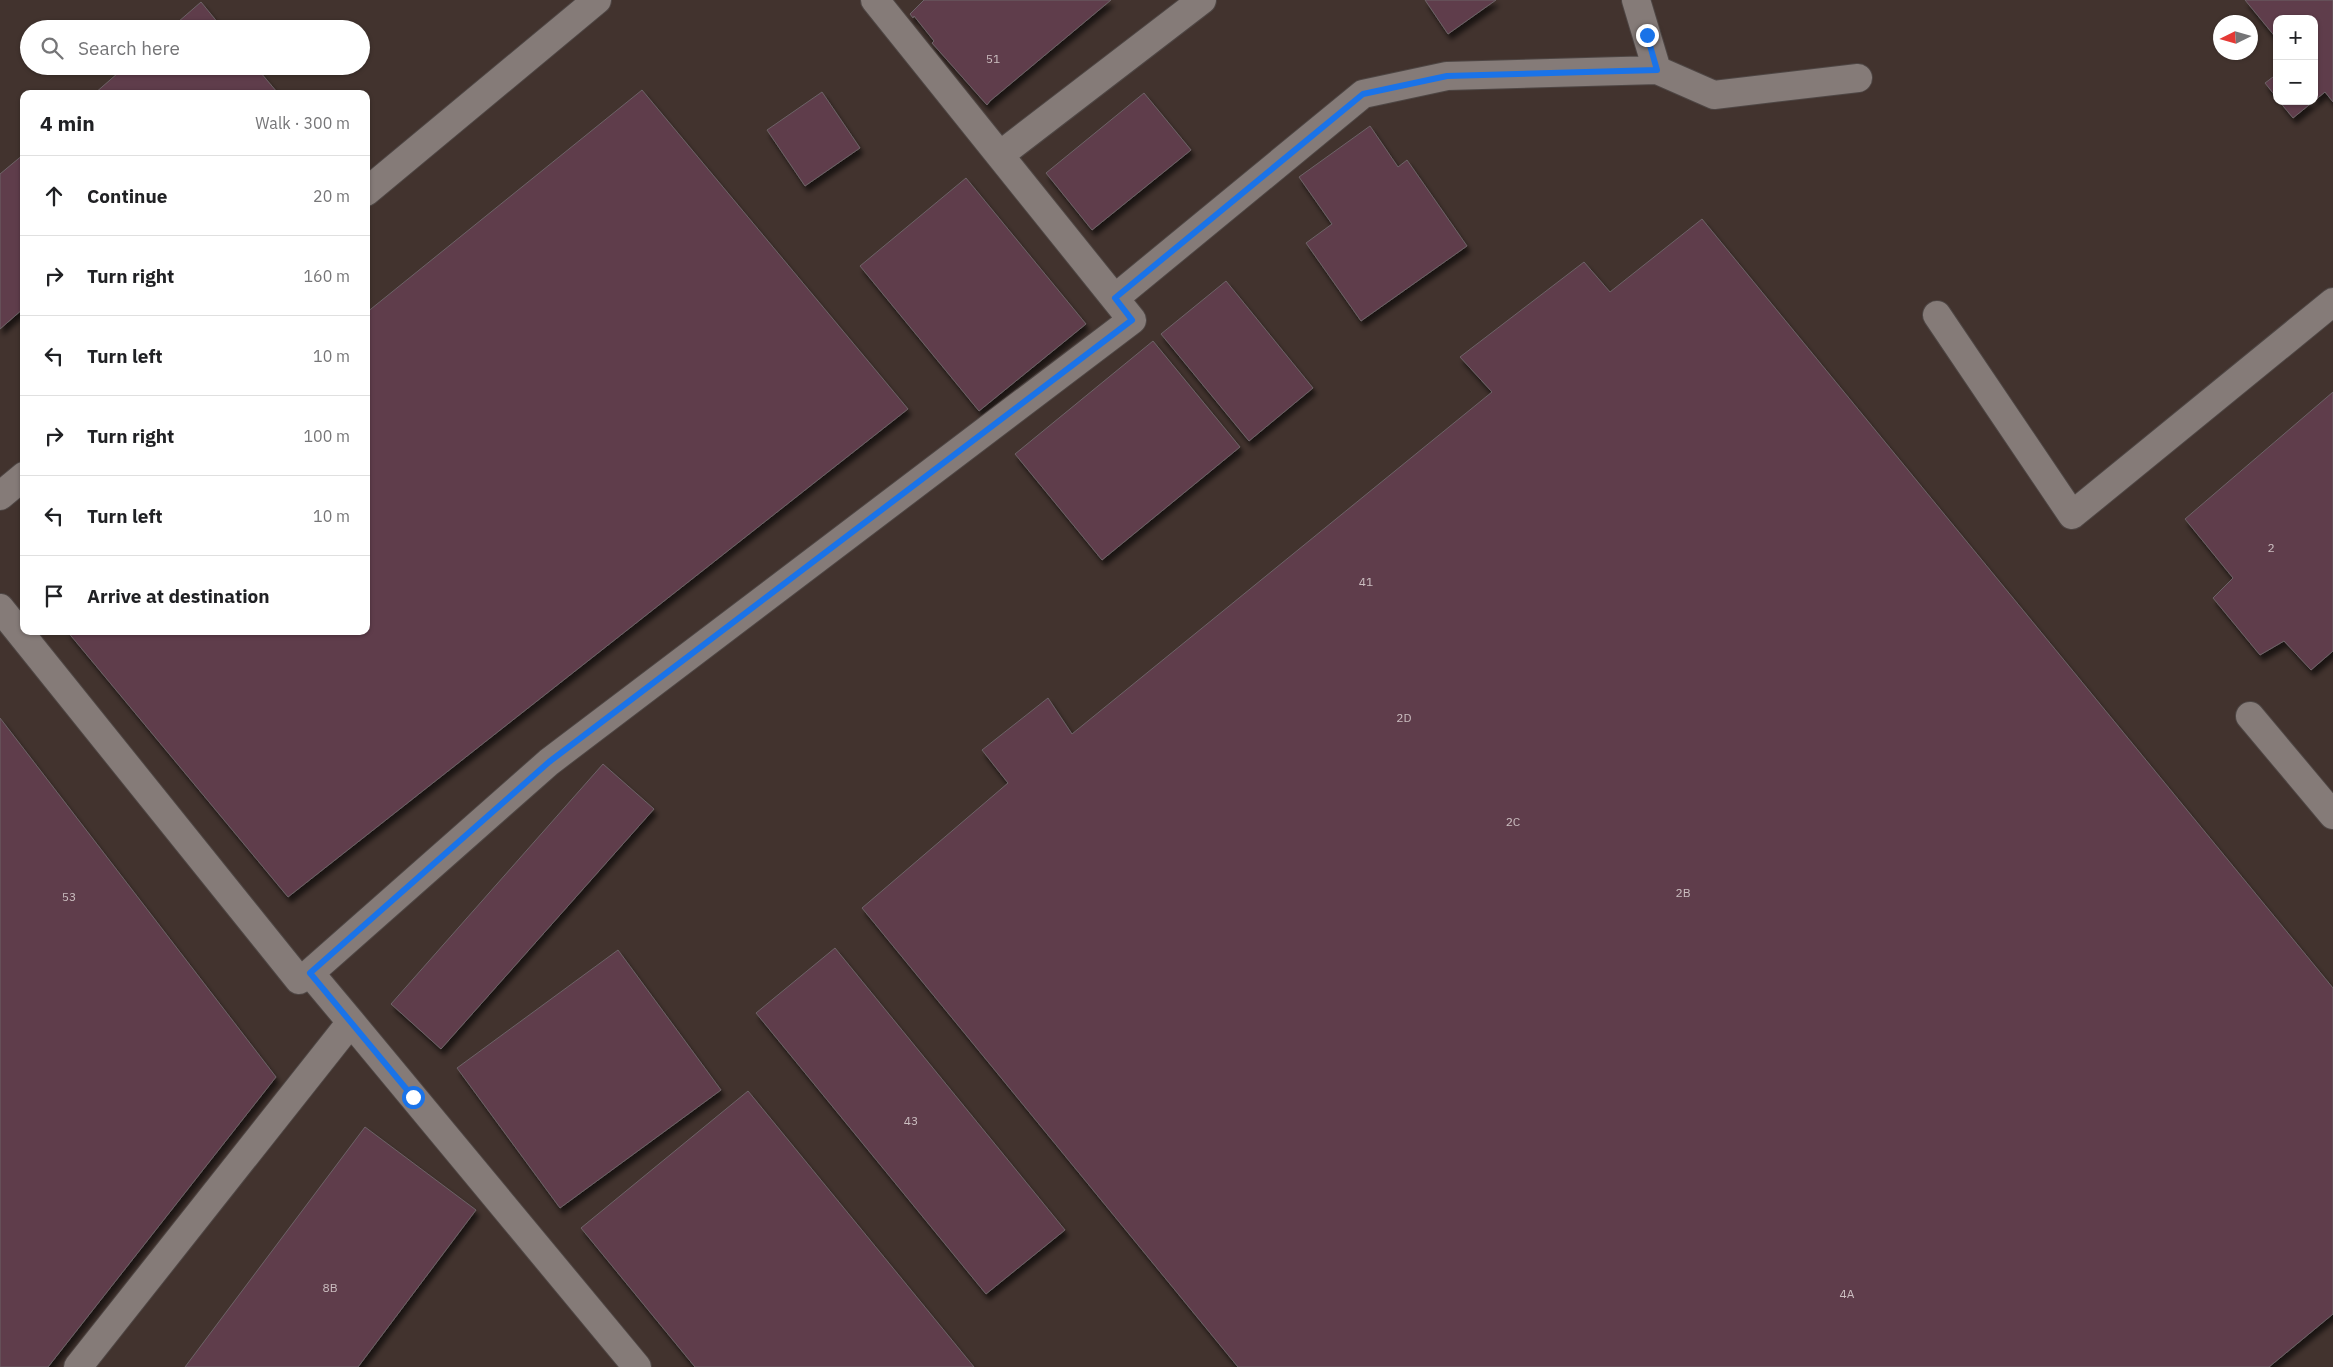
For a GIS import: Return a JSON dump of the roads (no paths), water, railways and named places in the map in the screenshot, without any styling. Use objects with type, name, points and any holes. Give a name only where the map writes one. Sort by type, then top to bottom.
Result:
[{"type":"lane","points":[[370,189],[597,0]]},
{"type":"lane","points":[[22,635],[299,980],[310,973],[549,762],[1132,320],[875,0]]},
{"type":"lane","points":[[1000,155],[1202,0]]},
{"type":"lane","points":[[1636,0],[1657,70]]},
{"type":"lane","points":[[1115,298],[1363,94],[1447,76],[1657,70],[1714,95],[1858,78]]},
{"type":"lane","points":[[1937,315],[2072,515],[2333,302]]},
{"type":"lane","points":[[0,496],[20,479]]},
{"type":"lane","points":[[0,608],[20,633]]},
{"type":"lane","points":[[2250,716],[2333,815]]},
{"type":"lane","points":[[310,973],[637,1367]]},
{"type":"lane","points":[[78,1367],[350,1022]]}]
